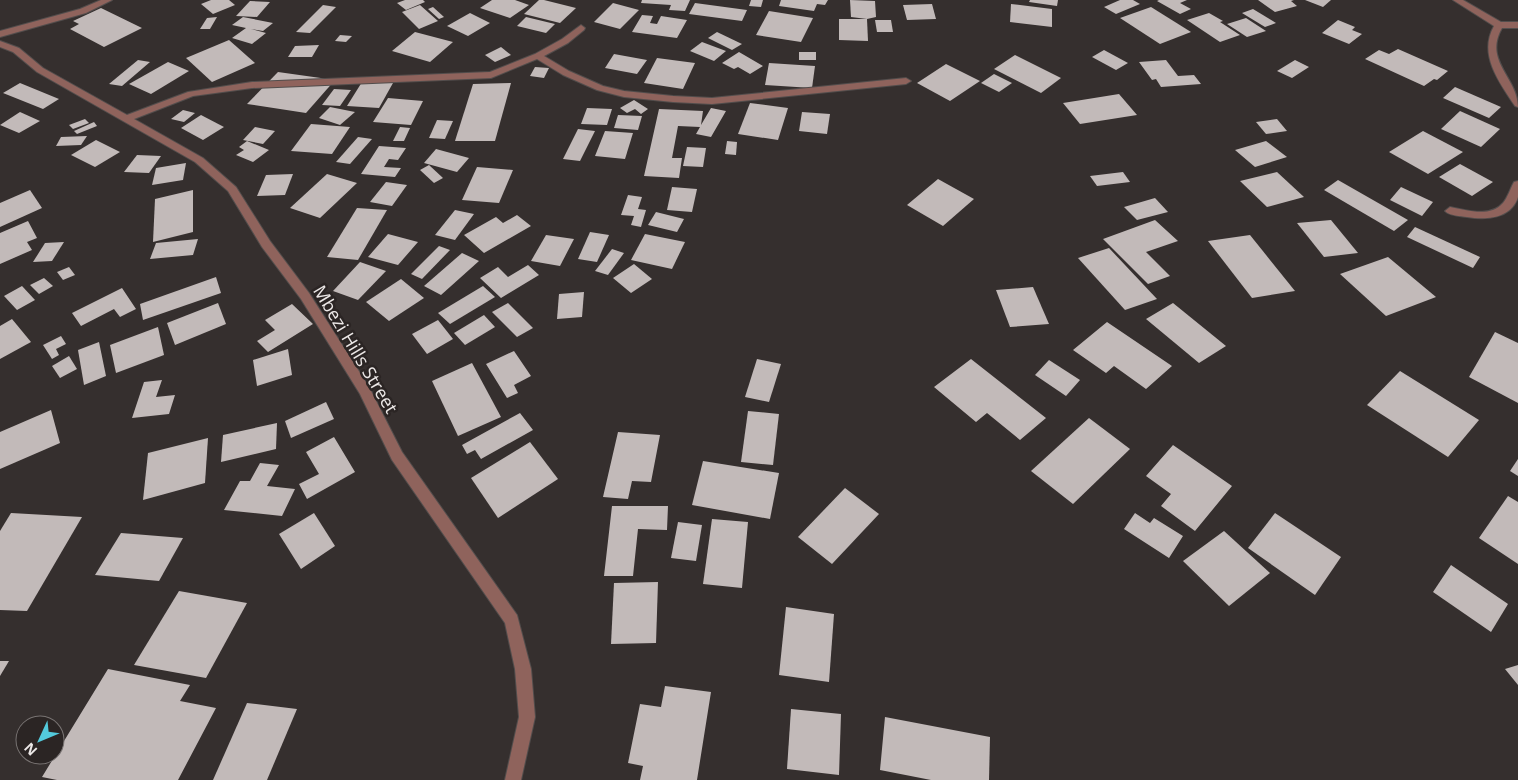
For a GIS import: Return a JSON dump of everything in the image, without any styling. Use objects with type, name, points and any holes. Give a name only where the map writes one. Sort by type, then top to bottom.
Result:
[{"type":"street","points":[[0,34],[83,10],[108,0]]},
{"type":"street","points":[[1457,0],[1499,25],[1518,25]]},
{"type":"street","points":[[1499,25],[1491,36],[1490,44],[1493,57],[1506,85],[1518,104]]},
{"type":"street","points":[[125,119],[191,94],[252,85],[491,75],[538,56],[566,41],[581,28]]},
{"type":"street","name":"Mbezi Hills Street","points":[[0,44],[16,50],[40,70],[199,160],[232,190],[266,244],[305,296],[365,391],[397,456],[512,620],[523,669],[527,717],[513,780]]},
{"type":"street","points":[[538,56],[566,73],[600,88],[624,94],[673,99],[712,101],[906,81]]},
{"type":"street","points":[[1450,211],[1487,215],[1501,212],[1509,205],[1518,184]]},
{"type":"building","points":[[211,0],[229,0],[235,5],[213,14],[201,4]]},
{"type":"building","points":[[405,0],[423,0],[425,2],[406,10],[397,3]]},
{"type":"building","points":[[492,0],[515,0],[529,5],[510,18],[480,8]]},
{"type":"building","points":[[539,0],[576,8],[560,23],[524,14]]},
{"type":"building","points":[[642,0],[690,0],[685,11],[669,10],[671,5],[641,3]]},
{"type":"building","points":[[751,0],[763,0],[761,7],[749,6]]},
{"type":"building","points":[[781,0],[828,0],[825,5],[817,4],[814,11],[779,6]]},
{"type":"building","points":[[850,0],[875,1],[876,17],[867,19],[851,17]]},
{"type":"building","points":[[1030,0],[1058,0],[1057,6],[1029,2]]},
{"type":"building","points":[[1120,0],[1133,0],[1140,4],[1116,14],[1104,7]]},
{"type":"building","points":[[1187,0],[1180,3],[1191,9],[1180,14],[1157,1]]},
{"type":"building","points":[[1258,0],[1294,0],[1291,1],[1297,6],[1275,12]]},
{"type":"building","points":[[1305,0],[1331,0],[1323,7]]},
{"type":"building","points":[[250,1],[270,2],[257,17],[236,16]]},
{"type":"building","points":[[613,3],[639,10],[620,29],[594,22]]},
{"type":"building","points":[[695,3],[747,10],[742,21],[689,14]]},
{"type":"building","points":[[932,4],[936,19],[907,20],[903,5]]},
{"type":"building","points":[[1011,4],[1052,9],[1052,27],[1010,22]]},
{"type":"building","points":[[323,5],[336,7],[310,33],[296,32]]},
{"type":"building","points":[[420,5],[438,21],[419,29],[402,12]]},
{"type":"building","points":[[433,7],[444,17],[439,19],[428,9]]},
{"type":"building","points":[[1151,7],[1191,32],[1160,44],[1120,18]]},
{"type":"building","points":[[101,8],[142,28],[104,47],[70,29],[79,24],[73,21]]},
{"type":"building","points":[[1253,9],[1276,23],[1265,27],[1242,13]]},
{"type":"building","points":[[769,11],[813,18],[801,42],[756,35]]},
{"type":"building","points":[[470,13],[490,23],[468,36],[447,26]]},
{"type":"building","points":[[1209,13],[1223,21],[1220,22],[1240,35],[1220,42],[1187,20]]},
{"type":"building","points":[[642,15],[653,16],[650,23],[657,24],[661,16],[687,20],[677,38],[632,32]]},
{"type":"building","points":[[217,17],[210,29],[200,29],[207,18]]},
{"type":"building","points":[[243,17],[273,23],[263,31],[251,29],[266,33],[252,44],[232,38],[246,28],[232,25]]},
{"type":"building","points":[[526,17],[555,24],[546,33],[517,26]]},
{"type":"building","points":[[1246,18],[1266,31],[1247,37],[1227,24]]},
{"type":"building","points":[[839,19],[867,19],[868,41],[839,40]]},
{"type":"building","points":[[875,20],[891,20],[893,32],[877,32]]},
{"type":"building","points":[[1338,20],[1355,27],[1352,30],[1362,34],[1349,44],[1322,33]]},
{"type":"building","points":[[415,32],[453,42],[430,62],[392,51]]},
{"type":"building","points":[[717,32],[742,44],[732,50],[708,38]]},
{"type":"building","points":[[340,35],[352,36],[346,42],[335,41]]},
{"type":"building","points":[[229,40],[255,63],[212,82],[186,58]]},
{"type":"building","points":[[702,42],[726,51],[714,61],[690,51]]},
{"type":"building","points":[[319,45],[312,57],[288,57],[295,46]]},
{"type":"building","points":[[501,47],[511,55],[495,62],[485,55]]},
{"type":"building","points":[[1398,49],[1448,71],[1437,80],[1434,79],[1424,86],[1365,59],[1379,50],[1389,54]]},
{"type":"building","points":[[1104,50],[1128,63],[1116,70],[1092,57]]},
{"type":"building","points":[[739,52],[763,66],[750,74],[738,67],[734,69],[722,63]]},
{"type":"building","points":[[799,52],[816,52],[816,60],[799,60]]},
{"type":"building","points":[[614,54],[647,60],[637,74],[605,68]]},
{"type":"building","points":[[1015,55],[1061,78],[1041,93],[994,69]]},
{"type":"building","points":[[657,58],[695,63],[683,89],[644,83]]},
{"type":"building","points":[[138,60],[150,62],[122,86],[109,84]]},
{"type":"building","points":[[1166,60],[1178,76],[1194,75],[1201,84],[1161,87],[1156,79],[1152,80],[1139,62]]},
{"type":"building","points":[[1295,60],[1309,67],[1292,78],[1277,71]]},
{"type":"building","points":[[168,62],[189,71],[151,94],[129,84]]},
{"type":"building","points":[[769,63],[815,66],[812,88],[765,85]]},
{"type":"building","points":[[946,64],[980,81],[950,101],[917,83]]},
{"type":"building","points":[[535,67],[549,68],[544,78],[530,76]]},
{"type":"building","points":[[278,72],[335,80],[306,113],[247,104]]},
{"type":"building","points":[[994,74],[1012,83],[999,92],[981,83]]},
{"type":"building","points":[[362,82],[393,83],[379,108],[347,106]]},
{"type":"building","points":[[20,83],[59,99],[43,109],[3,93]]},
{"type":"building","points":[[511,83],[495,141],[455,141],[473,84]]},
{"type":"building","points":[[1455,87],[1501,107],[1489,118],[1443,98]]},
{"type":"building","points":[[334,89],[351,90],[340,106],[322,105]]},
{"type":"building","points":[[1119,94],[1137,115],[1080,124],[1063,103]]},
{"type":"building","points":[[388,98],[423,101],[411,125],[373,122]]},
{"type":"building","points":[[634,100],[648,109],[641,114],[635,109],[627,113],[620,108]]},
{"type":"building","points":[[750,103],[788,108],[778,140],[738,134]]},
{"type":"building","points":[[330,107],[355,112],[340,125],[319,118]]},
{"type":"building","points":[[587,108],[612,109],[607,125],[581,124]]},
{"type":"building","points":[[711,108],[726,111],[711,137],[696,134],[700,127],[678,126],[672,158],[682,158],[679,178],[644,176],[659,109],[703,111],[701,125]]},
{"type":"building","points":[[183,110],[195,113],[184,122],[171,119]]},
{"type":"building","points":[[1460,111],[1500,129],[1481,147],[1441,129]]},
{"type":"building","points":[[20,112],[40,121],[19,133],[0,125]]},
{"type":"building","points":[[802,112],[830,114],[827,134],[799,131]]},
{"type":"building","points":[[201,115],[224,127],[203,140],[181,128]]},
{"type":"building","points":[[618,115],[642,116],[638,130],[614,128]]},
{"type":"building","points":[[85,119],[89,123],[73,129],[69,125]]},
{"type":"building","points":[[1277,119],[1287,131],[1266,134],[1256,122]]},
{"type":"building","points":[[437,120],[453,121],[445,139],[429,138]]},
{"type":"building","points":[[94,122],[97,126],[77,134],[74,131]]},
{"type":"building","points":[[311,124],[350,127],[332,154],[291,151]]},
{"type":"building","points":[[255,127],[275,131],[263,144],[243,140]]},
{"type":"building","points":[[400,127],[410,128],[404,141],[393,141]]},
{"type":"building","points":[[578,129],[595,131],[580,161],[563,159]]},
{"type":"building","points":[[605,131],[633,133],[625,159],[595,156]]},
{"type":"building","points":[[1423,131],[1463,152],[1428,174],[1389,152]]},
{"type":"building","points":[[87,136],[81,145],[56,146],[61,137]]},
{"type":"building","points":[[358,137],[372,139],[350,164],[336,162]]},
{"type":"building","points":[[96,140],[120,152],[95,167],[71,155]]},
{"type":"building","points":[[247,141],[269,150],[253,162],[236,155],[244,150],[239,147]]},
{"type":"building","points":[[727,141],[737,142],[736,155],[725,154]]},
{"type":"building","points":[[1266,141],[1287,157],[1255,167],[1235,150]]},
{"type":"building","points":[[379,146],[406,148],[398,160],[389,159],[384,167],[401,168],[395,177],[361,174]]},
{"type":"building","points":[[687,147],[706,148],[703,167],[683,166]]},
{"type":"building","points":[[436,149],[469,158],[457,172],[424,163]]},
{"type":"building","points":[[137,155],[161,156],[149,173],[124,172]]},
{"type":"building","points":[[186,163],[183,180],[152,185],[156,168]]},
{"type":"building","points":[[1460,164],[1493,182],[1472,196],[1439,177]]},
{"type":"building","points":[[429,165],[443,178],[434,183],[420,170]]},
{"type":"building","points":[[477,167],[513,170],[499,203],[462,200]]},
{"type":"building","points":[[1123,172],[1130,182],[1097,186],[1090,176]]},
{"type":"building","points":[[1277,172],[1304,197],[1267,207],[1240,181]]},
{"type":"building","points":[[293,174],[285,195],[257,196],[266,175]]},
{"type":"building","points":[[327,174],[357,183],[320,218],[290,208]]},
{"type":"building","points":[[938,179],[974,199],[943,226],[907,205]]},
{"type":"building","points":[[1338,180],[1408,220],[1394,231],[1324,190]]},
{"type":"building","points":[[386,182],[407,185],[392,206],[370,202]]},
{"type":"building","points":[[672,187],[697,189],[692,212],[667,210]]},
{"type":"building","points":[[1401,187],[1433,202],[1422,216],[1390,200]]},
{"type":"building","points":[[30,190],[42,208],[0,227],[0,203]]},
{"type":"building","points":[[193,190],[193,232],[153,242],[155,199]]},
{"type":"building","points":[[628,195],[642,197],[638,209],[646,210],[641,227],[631,225],[634,216],[621,215]]},
{"type":"building","points":[[1155,198],[1168,212],[1137,220],[1124,207]]},
{"type":"building","points":[[357,208],[387,210],[358,260],[327,257]]},
{"type":"building","points":[[455,210],[474,214],[455,240],[435,235]]},
{"type":"building","points":[[656,212],[684,219],[677,232],[648,225]]},
{"type":"building","points":[[517,215],[531,226],[484,253],[464,235],[496,217],[503,223]]},
{"type":"building","points":[[1155,220],[1178,241],[1146,252],[1170,276],[1148,284],[1103,239]]},
{"type":"building","points":[[1331,220],[1358,253],[1324,257],[1297,223]]},
{"type":"building","points":[[28,221],[37,238],[27,242],[32,250],[0,264],[0,233]]},
{"type":"building","points":[[1415,227],[1480,257],[1473,268],[1407,237]]},
{"type":"building","points":[[590,232],[609,235],[597,262],[578,259]]},
{"type":"building","points":[[388,234],[418,242],[398,265],[368,257]]},
{"type":"building","points":[[645,234],[685,242],[672,269],[631,260]]},
{"type":"building","points":[[546,235],[574,239],[560,266],[531,261]]},
{"type":"building","points":[[1250,235],[1295,291],[1252,298],[1208,241]]},
{"type":"building","points":[[198,239],[193,255],[150,259],[156,243]]},
{"type":"building","points":[[64,242],[52,261],[33,262],[45,243]]},
{"type":"building","points":[[439,246],[450,250],[422,279],[411,274]]},
{"type":"building","points":[[1109,248],[1157,299],[1125,310],[1078,258]]},
{"type":"building","points":[[612,249],[624,253],[608,275],[595,271]]},
{"type":"building","points":[[462,253],[479,261],[441,295],[424,286]]},
{"type":"building","points":[[1388,257],[1436,297],[1386,316],[1340,274]]},
{"type":"building","points":[[360,262],[386,271],[358,300],[333,291]]},
{"type":"building","points":[[634,264],[652,279],[631,293],[613,278]]},
{"type":"building","points":[[528,265],[539,275],[501,298],[480,278],[498,267],[508,277]]},
{"type":"building","points":[[69,267],[75,275],[63,280],[57,272]]},
{"type":"building","points":[[216,277],[221,293],[143,320],[140,304]]},
{"type":"building","points":[[44,278],[53,286],[39,294],[30,285]]},
{"type":"building","points":[[401,279],[424,298],[389,321],[366,302]]},
{"type":"building","points":[[22,286],[35,300],[17,310],[4,296]]},
{"type":"building","points":[[483,286],[495,297],[450,324],[438,313]]},
{"type":"building","points":[[1033,287],[1049,324],[1010,327],[996,290]]},
{"type":"building","points":[[122,288],[136,309],[120,317],[114,309],[81,326],[72,313]]},
{"type":"building","points":[[584,292],[582,317],[557,319],[559,294]]},
{"type":"building","points":[[218,303],[226,324],[175,345],[167,323]]},
{"type":"building","points":[[508,303],[533,328],[517,337],[492,312]]},
{"type":"building","points":[[1173,303],[1226,346],[1199,363],[1146,319]]},
{"type":"building","points":[[292,304],[313,324],[268,352],[257,341],[275,330],[265,320]]},
{"type":"building","points":[[484,315],[495,327],[465,345],[454,333]]},
{"type":"building","points":[[12,319],[31,342],[0,359],[0,326]]},
{"type":"building","points":[[438,320],[453,339],[427,354],[412,334]]},
{"type":"building","points":[[1107,322],[1172,366],[1146,389],[1114,366],[1106,373],[1073,350]]},
{"type":"building","points":[[158,327],[164,355],[116,373],[110,345]]},
{"type":"building","points":[[1495,332],[1518,343],[1518,403],[1469,377]]},
{"type":"building","points":[[61,336],[66,344],[56,349],[59,355],[52,359],[43,345]]},
{"type":"building","points":[[99,342],[106,376],[84,385],[78,350]]},
{"type":"building","points":[[288,349],[292,375],[257,386],[253,360]]},
{"type":"building","points":[[514,351],[531,376],[514,385],[518,393],[507,398],[486,364]]},
{"type":"building","points":[[69,356],[77,369],[60,378],[52,366]]},
{"type":"building","points":[[757,359],[781,364],[769,402],[745,397]]},
{"type":"building","points":[[971,359],[1046,418],[1020,440],[987,413],[976,422],[934,387]]},
{"type":"building","points":[[1049,360],[1080,380],[1066,396],[1035,375]]},
{"type":"building","points":[[472,363],[501,417],[458,436],[432,381]]},
{"type":"building","points":[[1400,371],[1479,420],[1448,457],[1367,405]]},
{"type":"building","points":[[162,380],[156,397],[175,395],[169,414],[132,418],[144,382]]},
{"type":"building","points":[[326,402],[334,419],[291,438],[285,421]]},
{"type":"building","points":[[51,410],[60,443],[0,469],[0,432]]},
{"type":"building","points":[[748,411],[779,414],[773,465],[741,462]]},
{"type":"building","points":[[520,413],[533,430],[481,459],[475,450],[467,454],[462,445]]},
{"type":"building","points":[[1089,418],[1130,449],[1073,504],[1031,471]]},
{"type":"building","points":[[277,423],[276,449],[221,462],[223,435]]},
{"type":"building","points":[[618,432],[660,435],[651,482],[632,481],[628,499],[603,497]]},
{"type":"building","points":[[334,437],[355,472],[307,499],[299,484],[319,474],[306,452]]},
{"type":"building","points":[[208,438],[205,483],[143,500],[148,453]]},
{"type":"building","points":[[530,442],[558,479],[498,518],[471,478]]},
{"type":"building","points":[[1173,445],[1232,486],[1195,531],[1161,506],[1171,494],[1146,476]]},
{"type":"building","points":[[1518,459],[1518,476],[1510,471]]},
{"type":"building","points":[[703,461],[779,473],[770,519],[692,505]]},
{"type":"building","points":[[260,463],[279,465],[267,486],[295,489],[282,516],[224,510],[240,481],[250,481]]},
{"type":"building","points":[[845,488],[879,514],[832,564],[798,537]]},
{"type":"building","points":[[1508,496],[1518,502],[1518,564],[1479,538]]},
{"type":"building","points":[[612,506],[668,506],[667,530],[638,529],[633,576],[604,576]]},
{"type":"building","points":[[11,513],[82,517],[27,611],[0,610],[0,531]]},
{"type":"building","points":[[314,513],[335,546],[301,569],[279,534]]},
{"type":"building","points":[[1135,513],[1150,523],[1154,518],[1183,536],[1169,558],[1124,529]]},
{"type":"building","points":[[1275,513],[1341,557],[1315,595],[1248,548]]},
{"type":"building","points":[[712,519],[748,522],[742,588],[703,584]]},
{"type":"building","points":[[678,522],[702,525],[696,561],[671,558]]},
{"type":"building","points":[[1224,531],[1270,573],[1229,606],[1183,561]]},
{"type":"building","points":[[121,533],[183,538],[159,581],[95,575]]},
{"type":"building","points":[[1451,565],[1508,604],[1491,632],[1433,592]]},
{"type":"building","points":[[658,582],[656,643],[611,644],[614,583]]},
{"type":"building","points":[[179,591],[247,603],[206,678],[134,665]]},
{"type":"building","points":[[786,607],[834,614],[829,682],[779,675]]},
{"type":"building","points":[[0,661],[9,661],[0,676]]},
{"type":"building","points":[[1518,665],[1518,685],[1505,669]]},
{"type":"building","points":[[108,669],[190,685],[180,701],[216,708],[178,780],[57,780],[42,777],[49,765],[65,765],[65,739]]},
{"type":"building","points":[[665,686],[711,692],[697,780],[640,780],[643,766],[628,763],[640,704],[661,707]]},
{"type":"building","points":[[247,703],[297,709],[267,780],[213,780]]},
{"type":"building","points":[[791,709],[841,714],[839,775],[787,769]]},
{"type":"building","points":[[885,717],[990,737],[989,780],[931,780],[880,770]]}]
